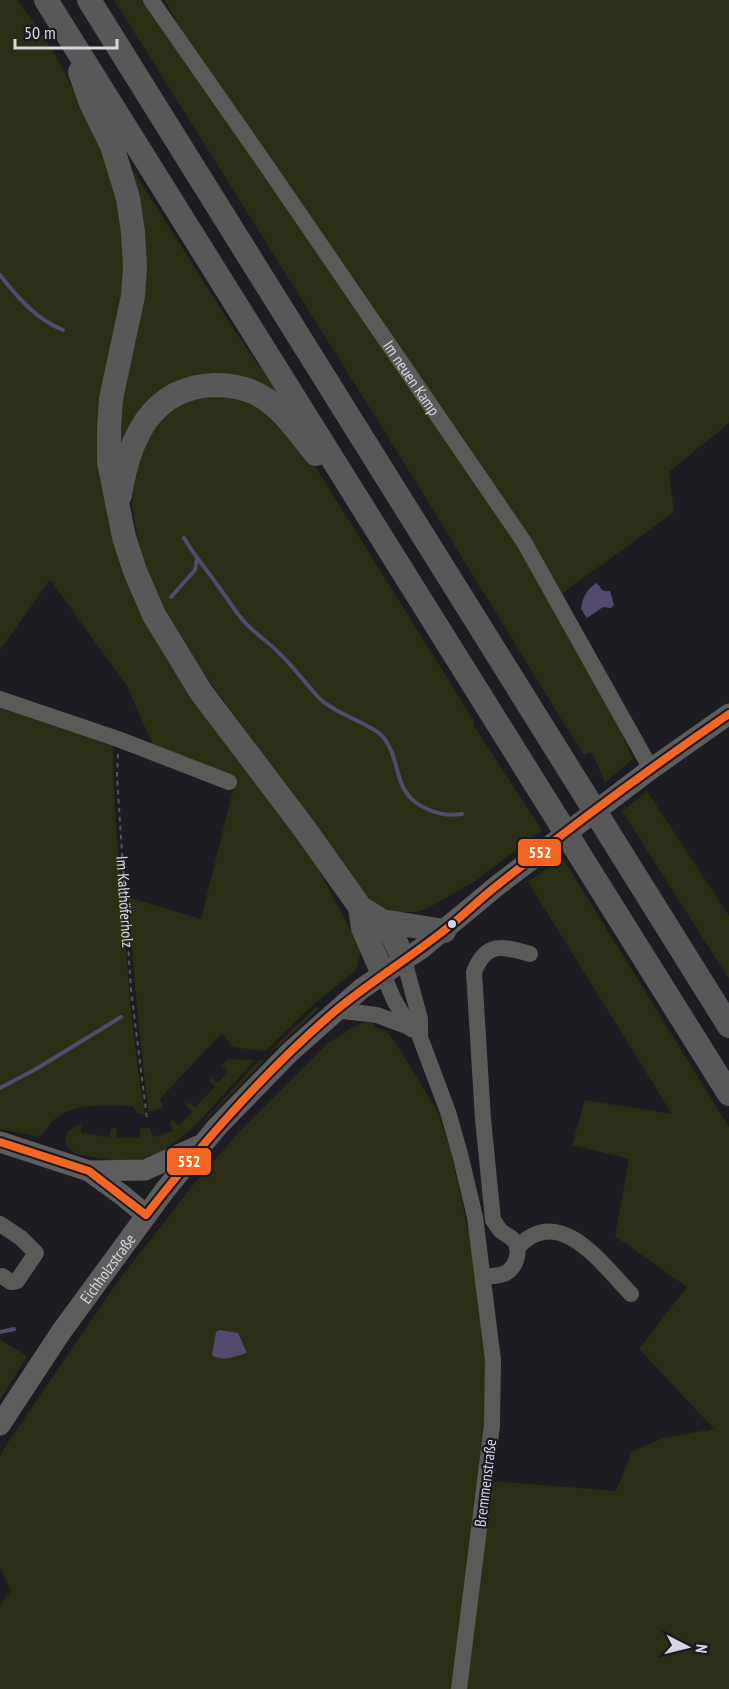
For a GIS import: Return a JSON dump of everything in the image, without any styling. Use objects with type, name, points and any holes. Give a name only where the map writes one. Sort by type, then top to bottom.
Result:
[{"type":"highway","points":[[46,0],[729,1094]]},
{"type":"highway","points":[[89,0],[729,1026]]},
{"type":"highway","points":[[66,32],[91,103],[112,146],[128,198],[133,232],[135,266],[133,296],[111,399],[109,462],[124,537],[135,571],[154,615],[201,692],[304,828],[360,907],[382,921],[398,944],[404,960]]},
{"type":"highway","points":[[118,506],[123,476],[144,421],[163,400],[185,390],[202,386],[226,385],[246,390],[266,399],[366,510]]},
{"type":"highway","points":[[360,907],[363,928],[383,974]]},
{"type":"highway","points":[[382,921],[444,931]]},
{"type":"main road","name":"Eichholzstraße","points":[[0,1425],[61,1332],[146,1215],[249,1092],[336,1010],[444,931],[498,885],[651,769],[729,714]]},
{"type":"main road","points":[[0,1142],[89,1171],[146,1215]]},
{"type":"main road","points":[[89,1171],[145,1170],[204,1143]]},
{"type":"street","name":"Im neuen Kamp","points":[[151,0],[524,542],[651,769]]},
{"type":"street","points":[[0,699],[118,739],[229,782]]},
{"type":"street","points":[[483,1277],[505,1274],[512,1269],[517,1259],[517,1248],[510,1236],[499,1230],[493,1220],[483,1119],[474,972],[478,960],[501,946],[530,954]]},
{"type":"street","name":"Bremmenstraße","points":[[404,960],[420,1019],[414,1032]]},
{"type":"street","name":"Bremmenstraße","points":[[383,974],[414,1032],[448,1112],[460,1154],[475,1217],[493,1360],[492,1425],[459,1689]]},
{"type":"street","points":[[336,1010],[377,1015],[414,1032]]},
{"type":"street","points":[[0,1224],[21,1238],[36,1253],[17,1281],[11,1282],[2,1276]]},
{"type":"street","points":[[517,1248],[539,1231],[573,1237],[590,1251],[631,1294]]},
{"type":"path","name":"Im Kalthöferholz","points":[[118,739],[117,776],[128,940],[147,1119]]},
{"type":"green space","points":[[0,0],[18,0],[55,54],[108,157],[122,215],[129,274],[107,404],[130,574],[307,847],[361,950],[355,971],[314,1004],[265,1051],[233,1047],[222,1033],[160,1099],[163,1108],[148,1112],[128,897],[201,919],[235,782],[155,750],[127,686],[50,580],[0,650]]},
{"type":"green space","points":[[114,0],[145,0],[523,550],[616,720],[633,759],[605,783],[595,759],[590,752],[584,755],[563,722],[401,458]]},
{"type":"green space","points":[[165,0],[729,0],[729,423],[669,472],[674,512],[559,596],[192,50]]},
{"type":"green space","points":[[129,164],[235,331],[284,401],[211,377],[116,458]]},
{"type":"green space","points":[[236,393],[294,432],[474,721],[474,726],[542,830],[477,880],[417,912],[380,909],[365,893],[182,644],[154,591],[138,541],[132,505],[134,472],[156,418],[174,403]]},
{"type":"green space","points":[[0,702],[113,741],[116,825],[129,986],[145,1114],[138,1114],[133,1106],[85,1107],[59,1116],[39,1137],[0,1129]]},
{"type":"green space","points":[[647,791],[729,916],[729,979],[622,811]]},
{"type":"green space","points":[[562,857],[729,1127],[729,1689],[466,1689],[491,1481],[616,1491],[632,1451],[663,1438],[714,1429],[639,1349],[687,1287],[615,1236],[629,1159],[572,1145],[585,1100],[672,1114],[528,882]]},
{"type":"green space","points":[[317,1006],[318,1009],[278,1047],[271,1050]]},
{"type":"green space","points":[[373,1022],[374,1027],[386,1031],[395,1042],[438,1112],[450,1149],[474,1255],[488,1358],[487,1421],[456,1689],[0,1689],[0,1605],[11,1591],[0,1568],[0,1456],[115,1285],[193,1185],[239,1132],[327,1044],[351,1028],[362,1023]]},
{"type":"green space","points":[[228,1059],[255,1060],[194,1127],[158,1155],[127,1163],[76,1154],[67,1147],[65,1142],[67,1132],[78,1125],[81,1125],[81,1133],[109,1137],[111,1128],[117,1128],[116,1137],[140,1138],[140,1128],[150,1128],[153,1137],[173,1131],[170,1122],[172,1120],[179,1125],[192,1112],[186,1106],[189,1102],[195,1107],[215,1087],[209,1082],[211,1078],[218,1083],[228,1072],[222,1065]]},
{"type":"green space","points":[[259,1060],[264,1061],[193,1133]]},
{"type":"green space","points":[[0,1339],[27,1356],[0,1400]]},
{"type":"shaded area","points":[[596,583],[602,590],[610,591],[614,605],[611,608],[603,607],[587,618],[581,609],[583,601],[587,591]]},
{"type":"shaded area","points":[[219,1330],[238,1333],[247,1353],[225,1359],[212,1355],[216,1332]]},
{"type":"waterway","points":[[0,275],[28,307],[44,320],[63,330]]},
{"type":"waterway","points":[[184,538],[239,615],[284,658],[318,697],[384,738],[390,747],[406,793],[413,800],[437,813],[462,814]]},
{"type":"waterway","points":[[171,597],[195,570],[197,559]]},
{"type":"waterway","points":[[0,1088],[36,1069],[121,1017]]},
{"type":"waterway","points":[[0,1332],[14,1329]]},
{"type":"transit line","name":"552","points":[[0,1142],[89,1171],[146,1215],[259,1083],[334,1012],[437,936],[583,819],[729,714]]}]
